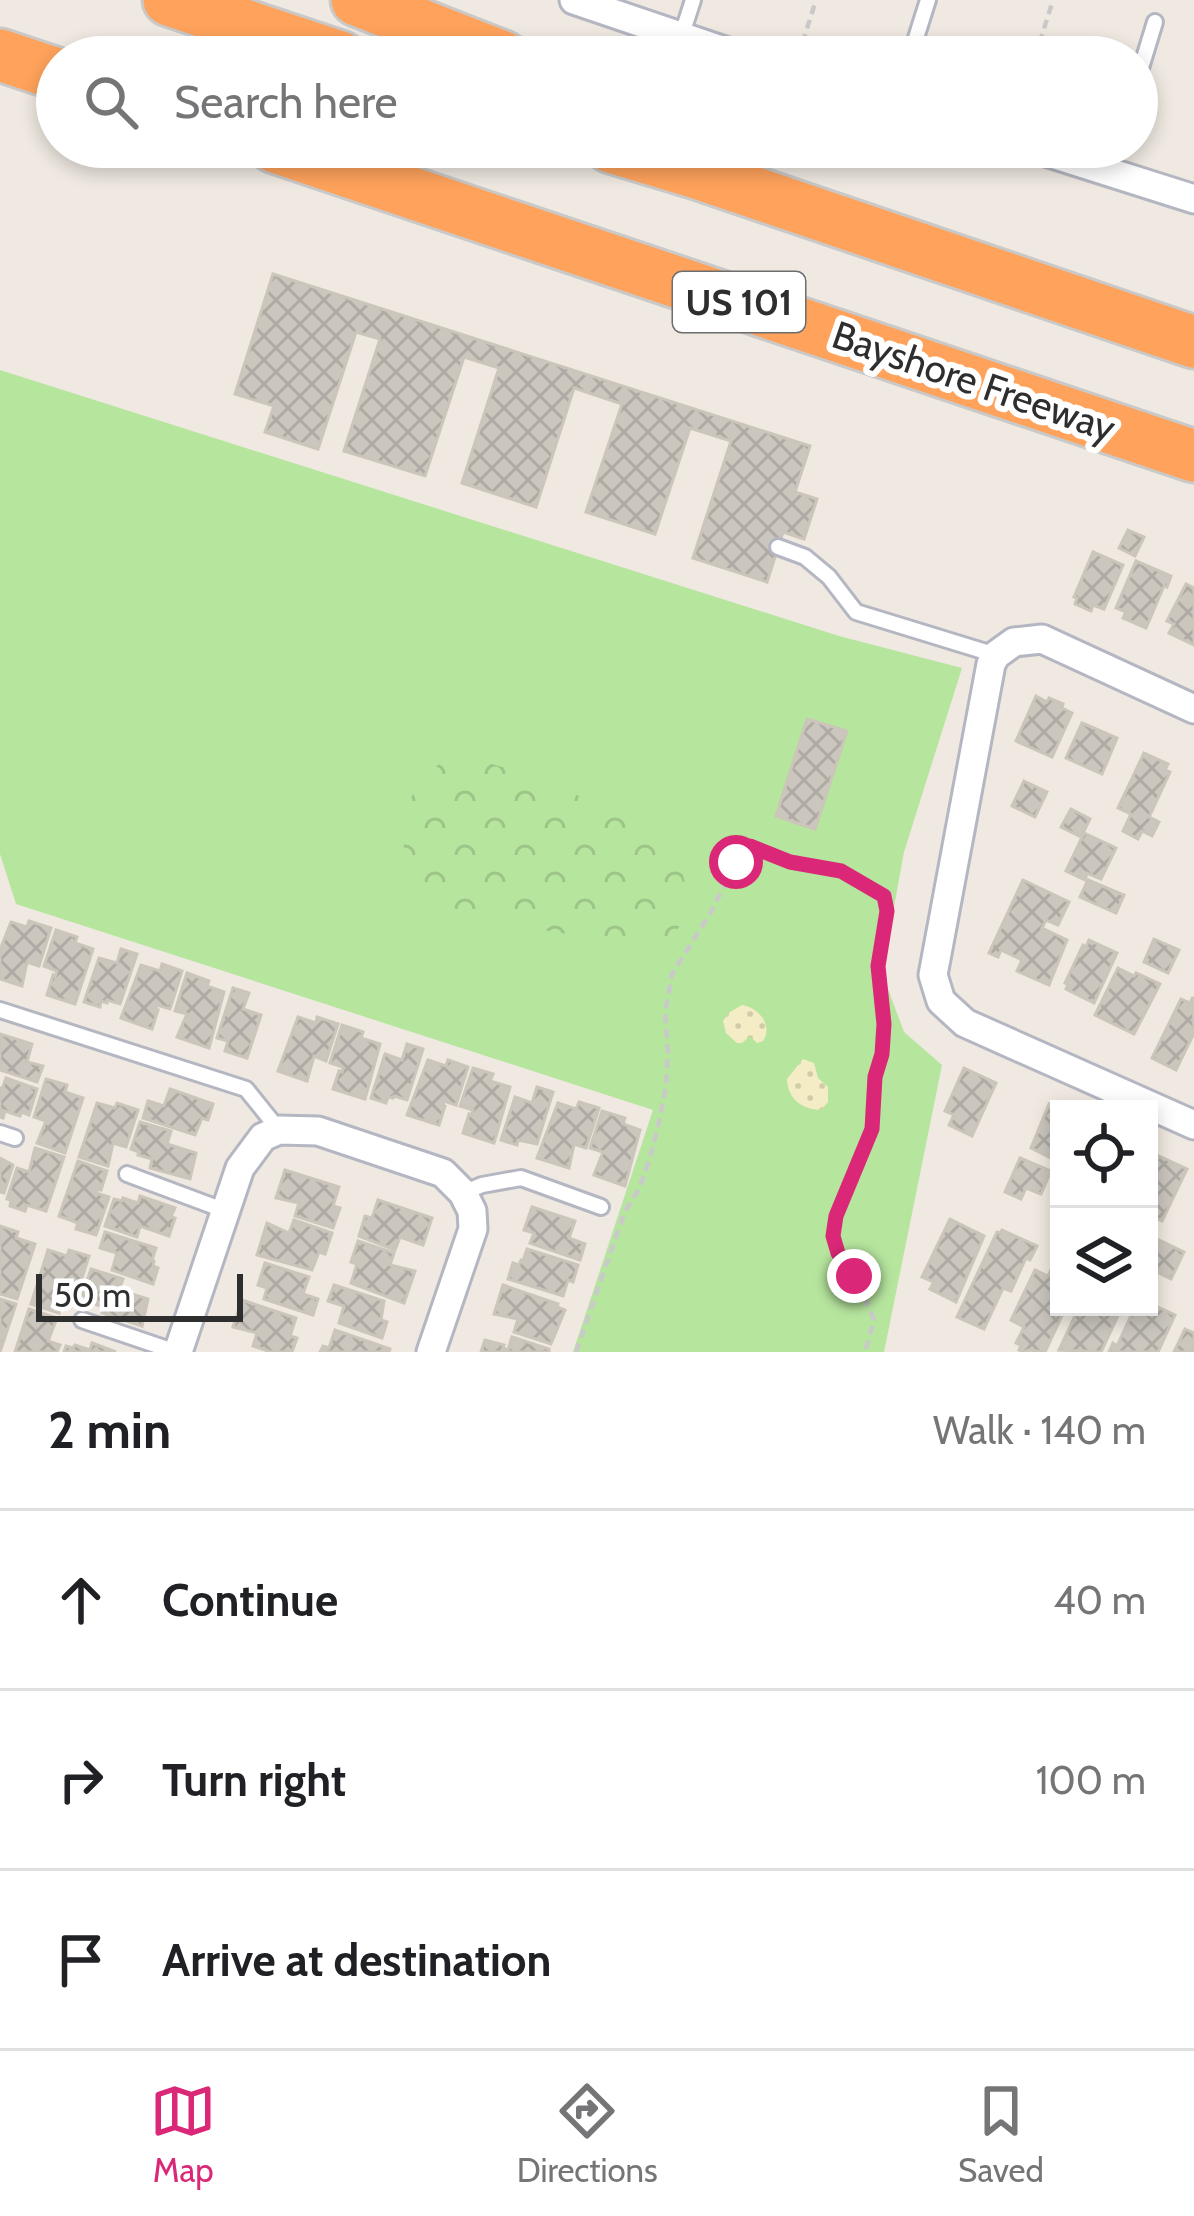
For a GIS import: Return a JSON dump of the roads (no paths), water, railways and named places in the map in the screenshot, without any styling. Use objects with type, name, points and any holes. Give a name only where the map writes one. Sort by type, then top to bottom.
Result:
[{"type":"highway","points":[[169,0],[277,36]]},
{"type":"highway","points":[[357,0],[449,36]]},
{"type":"highway","points":[[0,55],[36,67]]},
{"type":"highway","name":"Bayshore Freeway","points":[[337,168],[1194,456]]},
{"type":"highway","points":[[703,168],[1194,342]]},
{"type":"street","points":[[574,0],[678,36]]},
{"type":"street","points":[[1130,168],[1194,199]]},
{"type":"street","points":[[1194,710],[1042,639],[1014,642],[996,656],[933,975],[940,1000],[964,1023],[1194,1125]]},
{"type":"street","points":[[177,1352],[240,1168],[263,1137],[279,1130],[317,1131],[443,1173],[464,1193],[473,1229],[431,1352]]},
{"type":"lane","points":[[681,36],[693,0]]},
{"type":"lane","points":[[917,36],[928,0]]},
{"type":"lane","points":[[1151,36],[1155,22]]},
{"type":"lane","points":[[778,547],[806,557],[856,612],[996,656]]},
{"type":"lane","points":[[0,1010],[246,1089],[279,1130]]},
{"type":"lane","points":[[127,1174],[226,1210]]},
{"type":"lane","points":[[464,1193],[521,1178],[601,1207]]},
{"type":"lane","points":[[82,1321],[177,1352]]}]
